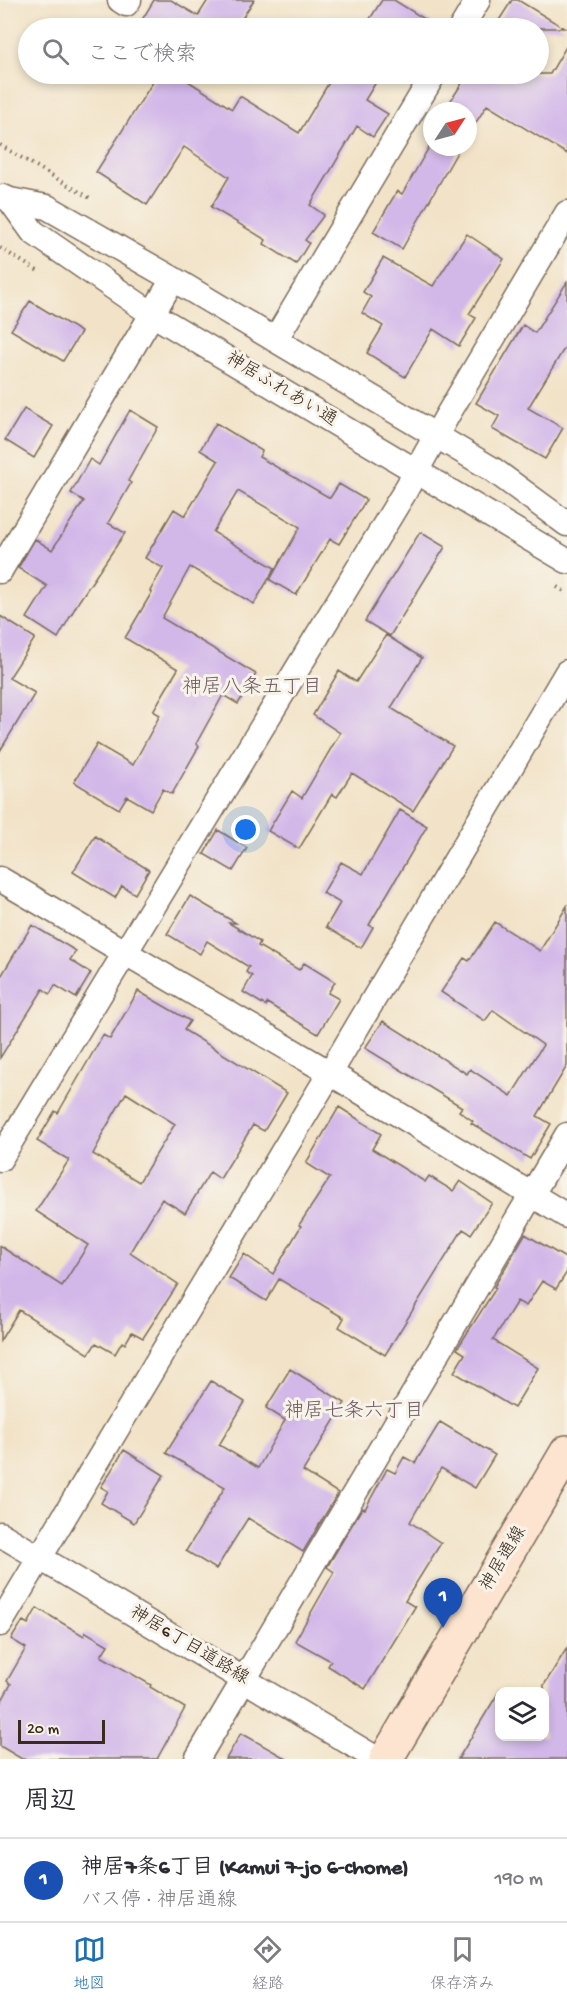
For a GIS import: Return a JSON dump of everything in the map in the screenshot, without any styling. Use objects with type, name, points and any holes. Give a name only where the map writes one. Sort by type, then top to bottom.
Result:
[{"type":"street","points":[[120,0],[126,4],[129,0]]},
{"type":"street","points":[[467,18],[478,0]]},
{"type":"street","points":[[275,340],[428,84]]},
{"type":"street","name":"神居ふれあい通","points":[[3,204],[47,207],[174,279],[492,469],[567,524]]},
{"type":"street","name":"神居ふれあい通","points":[[3,204],[33,232],[152,314],[567,561]]},
{"type":"street","points":[[0,1159],[416,471],[567,213]]},
{"type":"street","points":[[0,571],[174,279]]},
{"type":"street","points":[[0,1624],[567,672]]},
{"type":"street","points":[[0,879],[567,1215]]},
{"type":"street","points":[[197,1759],[567,1135]]},
{"type":"street","name":"神居通線","points":[[386,1759],[567,1452]]},
{"type":"street","name":"神居6丁目道路線","points":[[0,1534],[377,1759]]},
{"type":"building","points":[[154,0],[171,0],[198,16],[208,0],[254,0],[242,18],[143,18]]},
{"type":"building","points":[[382,0],[394,0],[423,18],[370,18]]},
{"type":"building","points":[[512,0],[518,0],[548,18],[500,18]]},
{"type":"building","points":[[549,19],[564,28],[549,28]]},
{"type":"building","points":[[567,45],[567,154],[487,105],[477,121],[477,102],[450,102],[462,84],[549,84],[549,74]]},
{"type":"building","points":[[152,84],[193,84],[232,109],[240,96],[299,133],[328,84],[375,84],[365,100],[388,114],[373,137],[357,126],[310,205],[324,215],[305,240],[309,243],[296,264],[264,244],[266,240],[211,207],[229,177],[184,147],[147,205],[96,172]]},
{"type":"building","points":[[424,156],[455,156],[402,249],[373,232],[397,191],[402,194]]},
{"type":"building","points":[[467,234],[504,259],[469,314],[476,318],[459,346],[433,329],[405,377],[367,353],[383,326],[362,313],[371,297],[363,292],[383,258],[433,286]]},
{"type":"building","points":[[567,282],[567,344],[528,408],[563,428],[545,459],[492,429],[499,416],[476,403],[523,325],[535,333]]},
{"type":"building","points":[[30,301],[81,332],[63,361],[11,330]]},
{"type":"building","points":[[24,409],[53,426],[34,458],[5,440]]},
{"type":"building","points":[[130,410],[158,427],[128,481],[131,483],[108,523],[125,533],[79,601],[58,638],[27,618],[47,586],[18,568],[35,539],[52,550],[84,501],[71,493],[90,459],[99,465]]},
{"type":"building","points":[[216,423],[262,451],[259,457],[330,498],[339,484],[366,500],[339,544],[330,539],[296,595],[270,580],[300,527],[238,491],[213,532],[275,568],[254,604],[190,567],[162,618],[256,674],[238,704],[223,695],[196,744],[199,746],[172,794],[163,789],[151,810],[127,796],[119,809],[74,782],[97,744],[133,765],[160,715],[153,711],[178,669],[125,638],[163,568],[145,558],[174,509],[185,516],[218,461],[200,450]]},
{"type":"building","points":[[420,532],[445,547],[390,636],[365,621]]},
{"type":"building","points":[[0,616],[35,638],[9,678],[35,693],[0,751]]},
{"type":"building","points":[[386,635],[422,658],[391,708],[453,746],[413,811],[352,773],[337,797],[332,794],[299,849],[268,831],[292,791],[302,798],[340,733],[313,715],[339,671],[356,682]]},
{"type":"building","points":[[400,810],[427,826],[369,925],[373,927],[361,948],[326,927],[340,903],[323,893],[341,862],[363,874]]},
{"type":"building","points":[[218,830],[247,848],[233,871],[204,854]]},
{"type":"building","points":[[95,836],[149,870],[135,894],[122,886],[115,898],[73,872]]},
{"type":"building","points":[[190,896],[236,923],[229,923],[260,942],[258,946],[299,970],[304,963],[335,982],[328,993],[339,999],[318,1034],[267,1003],[266,1006],[243,992],[252,976],[246,972],[249,967],[207,941],[200,954],[167,934]]},
{"type":"building","points":[[567,906],[567,1066],[537,1116],[551,1124],[530,1159],[471,1123],[473,1121],[459,1111],[462,1107],[365,1048],[383,1021],[467,1074],[470,1069],[511,1096],[543,1045],[493,1010],[485,1021],[441,992],[464,958],[469,961],[495,922],[540,951]]},
{"type":"building","points":[[32,925],[76,951],[70,960],[91,973],[76,998],[55,985],[50,994],[43,989],[0,1058],[0,978]]},
{"type":"building","points":[[138,991],[190,1021],[184,1030],[287,1093],[264,1131],[253,1125],[220,1179],[210,1172],[185,1213],[162,1199],[130,1252],[178,1284],[143,1338],[132,1332],[115,1354],[96,1343],[89,1354],[19,1310],[0,1341],[0,1246],[62,1286],[88,1245],[36,1211],[69,1160],[37,1141],[55,1111],[58,1113],[103,1035],[110,1039]],"holes":[[[126,1093],[175,1124],[139,1182],[93,1154]]]},
{"type":"building","points":[[339,1107],[381,1134],[372,1149],[425,1182],[429,1176],[453,1191],[460,1181],[492,1203],[471,1234],[463,1229],[385,1355],[339,1327],[344,1318],[279,1279],[266,1301],[229,1278],[244,1254],[273,1274],[301,1226],[299,1225],[330,1178],[306,1163]]},
{"type":"building","points":[[525,1234],[567,1259],[567,1272],[556,1289],[542,1281],[526,1306],[517,1301],[493,1340],[538,1368],[514,1408],[454,1372],[465,1354],[457,1349],[496,1288],[494,1287]]},
{"type":"building","points":[[290,1369],[345,1403],[303,1471],[338,1493],[303,1552],[248,1518],[216,1569],[186,1551],[225,1487],[166,1453],[211,1381],[245,1402],[219,1445],[258,1468],[285,1420],[266,1408]]},
{"type":"building","points":[[440,1422],[495,1455],[475,1488],[441,1468],[410,1522],[441,1543],[405,1601],[415,1607],[365,1689],[328,1666],[331,1661],[295,1641],[334,1572],[327,1567],[362,1508],[365,1509],[387,1469],[395,1473],[404,1457],[415,1463]]},
{"type":"building","points":[[124,1450],[164,1475],[134,1523],[101,1503],[108,1491],[101,1487]]},
{"type":"building","points":[[37,1608],[84,1636],[86,1632],[108,1645],[101,1656],[185,1708],[157,1759],[22,1759],[0,1746],[0,1704],[11,1684],[7,1681],[26,1648],[11,1639],[23,1621],[28,1624]]},
{"type":"building","points":[[567,1648],[567,1759],[458,1759],[495,1698],[495,1741],[549,1741],[549,1687],[544,1687]]},
{"type":"building","points":[[241,1733],[287,1759],[226,1759]]},
{"type":"place","name":"神居7条6丁目 (Kamui 7-jo 6-chome)","points":[[443,1628]]},
{"type":"district","name":"神居八条五丁目","points":[[252,688]]},
{"type":"district","name":"神居七条六丁目","points":[[354,1412]]}]
